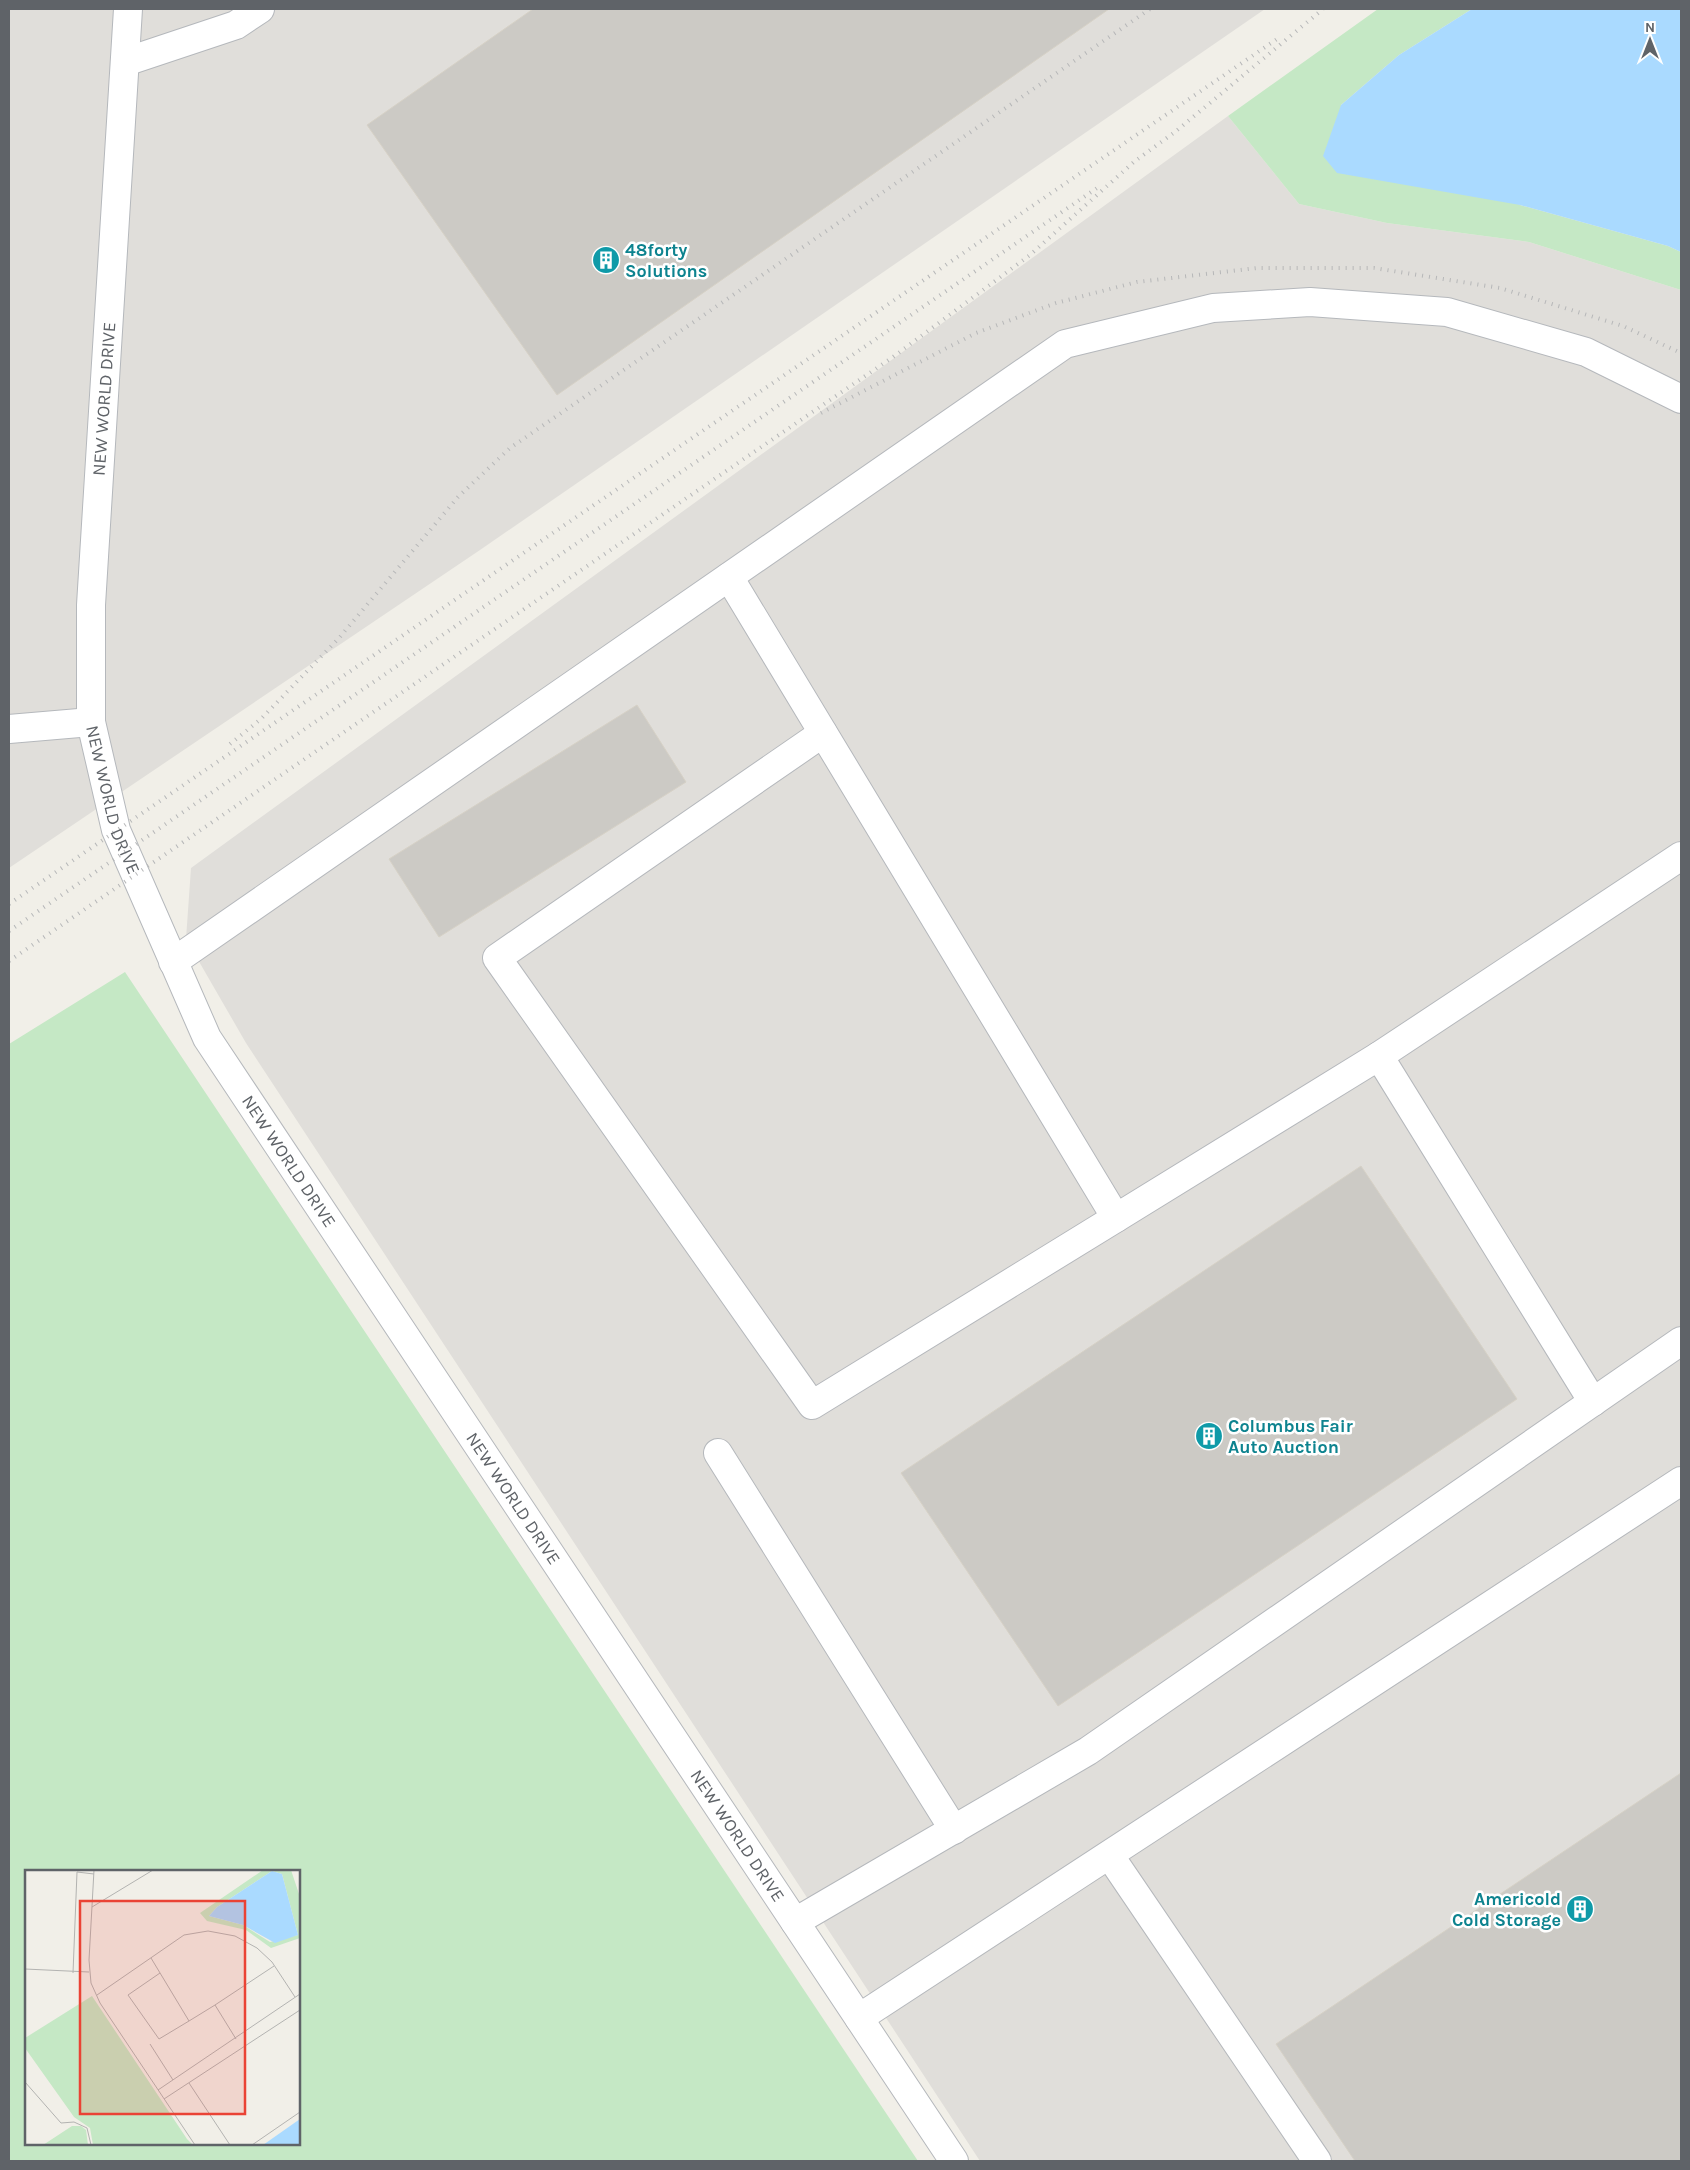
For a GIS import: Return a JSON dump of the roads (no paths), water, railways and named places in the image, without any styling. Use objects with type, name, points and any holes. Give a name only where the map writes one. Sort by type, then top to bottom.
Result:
[{"type":"street","name":"NEW WORLD DRIVE","points":[[128,9],[92,595],[91,722],[116,830],[207,1038],[954,2161]]},
{"type":"street","points":[[125,62],[236,25],[260,9]]},
{"type":"street","points":[[173,962],[1065,344],[1213,308],[1310,302],[1447,312],[1586,352],[1681,399]]},
{"type":"street","points":[[729,578],[1116,1218]]},
{"type":"street","points":[[9,729],[91,722]]},
{"type":"street","points":[[823,733],[497,958],[812,1405],[1379,1056],[1681,856]]},
{"type":"street","points":[[1379,1056],[1593,1402]]},
{"type":"street","points":[[794,1922],[1088,1751],[1681,1341]]},
{"type":"street","points":[[718,1453],[954,1830]]},
{"type":"street","points":[[859,2018],[1110,1856],[1681,1481]]},
{"type":"street","points":[[1110,1856],[1317,2161]]},
{"type":"water","points":[[1472,9],[1681,9],[1681,252],[1668,246],[1520,205],[1337,173],[1323,156],[1341,105],[1399,55]]},
{"type":"railway","points":[[230,744],[261,719],[339,638],[458,497],[510,448],[1150,9]]},
{"type":"railway","points":[[9,961],[893,357],[1030,255],[1135,161],[1175,132],[1323,9]]},
{"type":"railway","points":[[9,904],[1277,39]]},
{"type":"railway","points":[[9,931],[1097,188]]},
{"type":"railway","points":[[821,413],[976,333],[1056,303],[1137,282],[1257,268],[1374,268],[1500,288],[1623,326],[1681,353]]},
{"type":"place","name":"48forty Solutions","points":[[606,260]]},
{"type":"place","name":"Columbus Fair Auto Auction","points":[[1209,1436]]},
{"type":"place","name":"Americold Cold Storage","points":[[1580,1909]]}]
